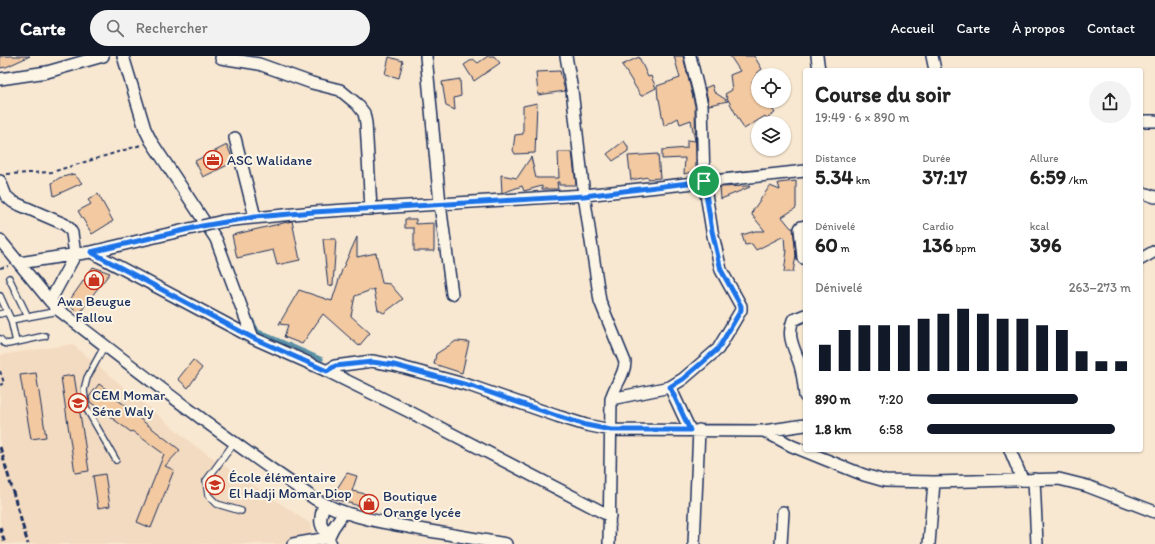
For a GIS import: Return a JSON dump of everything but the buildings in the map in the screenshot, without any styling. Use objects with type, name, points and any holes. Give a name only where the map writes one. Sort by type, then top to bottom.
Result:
[{"type":"street","points":[[0,78],[47,72],[103,56]]},
{"type":"street","points":[[123,56],[145,129],[151,141],[216,239],[253,338]]},
{"type":"street","points":[[426,56],[440,204],[452,294]]},
{"type":"street","points":[[566,56],[572,90],[584,196],[600,301],[625,362],[625,369],[613,391],[611,399],[609,544]]},
{"type":"street","points":[[611,399],[670,387],[683,379],[718,349],[741,310],[741,306],[721,270],[712,231],[704,181],[702,105],[690,56]]},
{"type":"street","points":[[817,56],[819,68]]},
{"type":"street","points":[[932,56],[935,68]]},
{"type":"street","points":[[221,58],[259,64],[312,83],[340,90],[357,104],[364,113],[366,123],[370,209]]},
{"type":"street","points":[[1143,121],[1155,121]]},
{"type":"street","points":[[235,138],[255,217]]},
{"type":"street","points":[[19,263],[91,252],[223,221],[255,217],[314,212],[584,196],[704,181],[803,171]]},
{"type":"street","points":[[0,181],[6,196],[13,202],[70,228],[75,254],[50,301]]},
{"type":"street","points":[[1143,193],[1155,197]]},
{"type":"street","points":[[803,226],[800,228],[803,258]]},
{"type":"street","points":[[0,240],[60,311],[234,443],[324,504],[344,512],[381,522],[506,544]]},
{"type":"street","points":[[1147,259],[1155,251]]},
{"type":"street","points":[[91,252],[253,338],[327,371],[467,441],[610,516]]},
{"type":"street","points":[[803,316],[792,320],[789,328],[803,378]]},
{"type":"street","points":[[327,371],[335,366],[372,362],[394,365],[471,386],[579,423],[611,430],[764,431],[803,425]]},
{"type":"street","points":[[670,387],[694,430],[694,544]]},
{"type":"street","points":[[764,431],[803,450]]},
{"type":"street","points":[[807,452],[864,475],[885,481],[934,482],[1059,479],[1087,486],[1155,512]]},
{"type":"street","points":[[1011,452],[1022,479]]},
{"type":"street","points":[[1034,479],[1037,544]]},
{"type":"street","points":[[929,544],[934,482]]},
{"type":"street","points":[[324,504],[320,517],[320,525],[330,541]]},
{"type":"street","points":[[330,541],[344,512]]},
{"type":"street","points":[[781,544],[783,512]]},
{"type":"street","points":[[293,544],[330,541]]},
{"type":"lane","points":[[9,278],[28,317]]},
{"type":"lane","points":[[0,296],[11,320],[16,342]]},
{"type":"lane","points":[[11,320],[60,311]]},
{"type":"lane","points":[[0,314],[7,312]]},
{"type":"lane","points":[[0,339],[4,343],[8,344],[45,336]]},
{"type":"lane","points":[[105,346],[87,378],[84,390],[86,408],[116,460]]},
{"type":"lane","points":[[234,443],[206,481],[208,495],[217,504],[242,511]]},
{"type":"path","points":[[0,174],[52,172],[151,141]]},
{"type":"path","points":[[0,371],[4,383],[0,385]]},
{"type":"shaded area","points":[[72,344],[194,445],[311,524],[312,534],[317,544],[0,544],[0,355]]},
{"type":"waterway","points":[[249,314],[258,331],[322,359]]},
{"type":"railway","points":[[0,447],[28,544]]},
{"type":"railway","points":[[0,527],[5,544]]},
{"type":"place","name":"ASC Walidane","points":[[213,160]]},
{"type":"place","name":"Awa Beugue Fallou","points":[[94,280]]},
{"type":"place","name":"CEM Momar Séne Waly","points":[[78,403]]},
{"type":"place","name":"École élémentaire El Hadji Momar Diop","points":[[215,485]]},
{"type":"place","name":"Boutique Orange lycée","points":[[369,504]]},
{"type":"route","points":[[704,181],[712,231],[721,270],[741,306],[741,310],[718,349],[683,379],[670,387],[690,430],[611,430],[586,425],[471,386],[394,365],[372,362],[335,366],[327,371],[253,338],[91,252],[223,221],[255,217],[314,212],[584,196],[704,181]]}]
